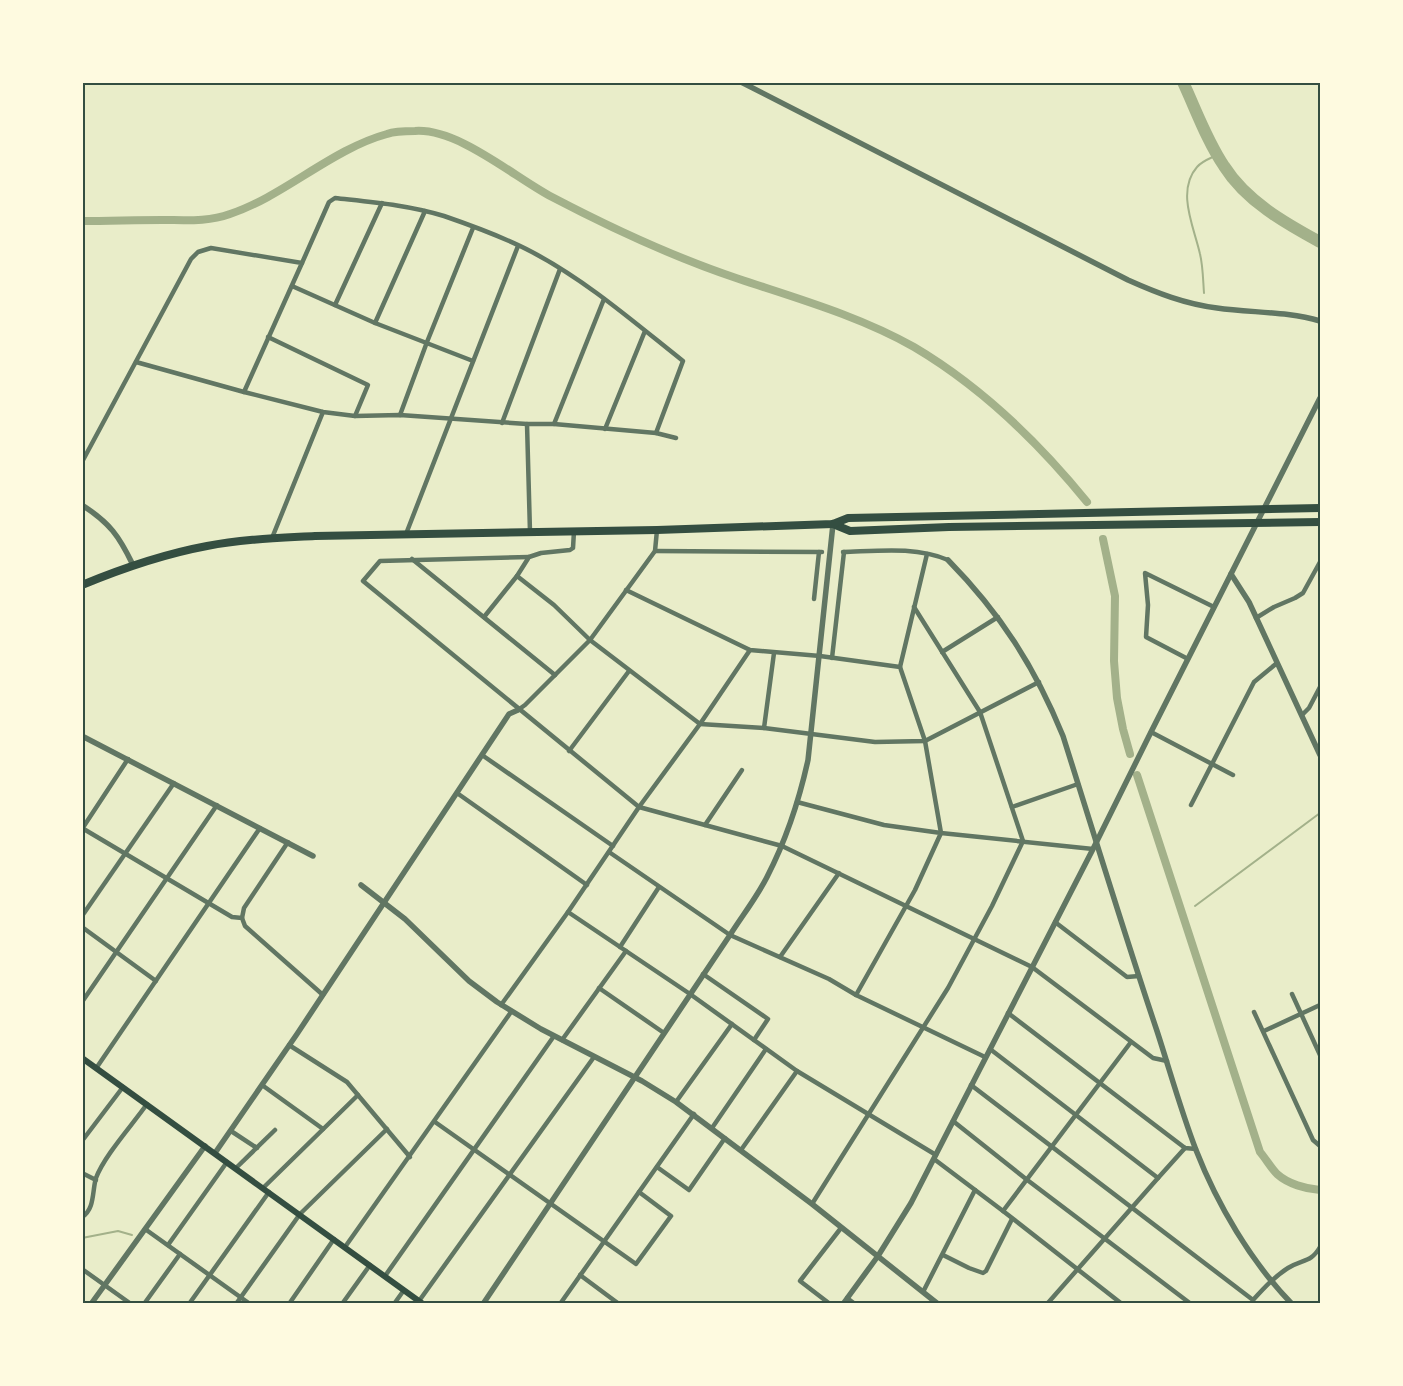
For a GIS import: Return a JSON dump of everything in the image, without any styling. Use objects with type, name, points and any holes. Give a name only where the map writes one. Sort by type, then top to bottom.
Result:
[{"type":"highway","points":[[82,584],[159,557],[209,545],[272,538],[657,530],[833,524],[848,518],[1320,508]]},
{"type":"highway","points":[[833,524],[850,530],[1320,522]]},
{"type":"main road","points":[[83,1059],[370,1264],[420,1302]]},
{"type":"street","points":[[740,82],[1128,280],[1158,293],[1217,308],[1296,316],[1320,321]]},
{"type":"street","points":[[244,392],[329,202],[335,198],[382,204],[443,216],[518,246],[560,269],[604,299],[683,361],[656,433]]},
{"type":"street","points":[[335,305],[382,204]]},
{"type":"street","points":[[375,323],[425,212]]},
{"type":"street","points":[[400,416],[427,342],[473,228]]},
{"type":"street","points":[[406,534],[518,246]]},
{"type":"street","points":[[82,462],[191,259],[198,252],[211,248],[302,263]]},
{"type":"street","points":[[502,423],[560,269]]},
{"type":"street","points":[[292,286],[375,323],[473,361]]},
{"type":"street","points":[[554,424],[604,299]]},
{"type":"street","points":[[605,429],[645,331]]},
{"type":"street","points":[[268,337],[368,385],[355,416]]},
{"type":"street","points":[[136,362],[323,412],[355,416],[400,416],[502,423],[554,424],[656,433],[676,438]]},
{"type":"street","points":[[843,1304],[878,1256],[907,1210],[935,1157],[1093,849],[1150,732],[1320,398]]},
{"type":"street","points":[[272,538],[323,412]]},
{"type":"street","points":[[528,424],[530,532]]},
{"type":"street","points":[[82,505],[107,523],[116,534],[133,565]]},
{"type":"street","points":[[483,1304],[730,936],[766,879],[782,846],[797,802],[808,760],[833,524]]},
{"type":"street","points":[[215,1153],[323,996],[509,714],[524,705],[590,640],[655,551],[657,530]]},
{"type":"street","points":[[574,531],[573,548],[570,550],[541,553],[529,557],[380,561],[363,582],[639,807],[782,846],[906,905],[1032,967],[1152,1058],[1167,1061]]},
{"type":"street","points":[[655,551],[821,552],[814,599]]},
{"type":"street","points":[[832,658],[843,552],[906,552],[927,554],[948,560],[998,617],[1020,648],[1039,682],[1062,736],[1196,1149],[1208,1177],[1233,1224],[1271,1280],[1292,1304]]},
{"type":"street","points":[[856,995],[906,905],[941,833],[925,741],[900,667],[927,554]]},
{"type":"street","points":[[484,616],[517,576],[529,557]]},
{"type":"street","points":[[412,559],[555,675]]},
{"type":"street","points":[[1256,618],[1303,593],[1320,562]]},
{"type":"street","points":[[1188,659],[1146,637],[1148,605],[1145,573],[1214,606]]},
{"type":"street","points":[[1231,574],[1249,602],[1320,755]]},
{"type":"street","points":[[517,576],[554,605],[590,640],[700,724],[764,728],[875,742],[925,741],[1039,682]]},
{"type":"street","points":[[626,590],[750,650],[820,656],[900,667]]},
{"type":"street","points":[[812,1204],[948,988],[992,906],[1023,841],[980,712],[914,607]]},
{"type":"street","points":[[942,652],[998,617]]},
{"type":"street","points":[[501,1005],[568,912],[639,807],[700,724],[750,650]]},
{"type":"street","points":[[764,728],[774,653]]},
{"type":"street","points":[[1191,805],[1254,682],[1277,663]]},
{"type":"street","points":[[569,751],[629,671]]},
{"type":"street","points":[[1302,715],[1309,708],[1320,687]]},
{"type":"street","points":[[1150,732],[1233,775]]},
{"type":"street","points":[[82,736],[313,856]]},
{"type":"street","points":[[482,756],[613,846]]},
{"type":"street","points":[[128,759],[83,828],[232,917],[242,918]]},
{"type":"street","points":[[705,825],[742,770]]},
{"type":"street","points":[[82,916],[174,783]]},
{"type":"street","points":[[1012,807],[1078,784]]},
{"type":"street","points":[[457,793],[586,885]]},
{"type":"street","points":[[797,802],[884,825],[1093,849]]},
{"type":"street","points":[[82,1002],[217,805]]},
{"type":"street","points":[[97,1068],[260,828]]},
{"type":"street","points":[[288,842],[244,908],[242,918],[245,926],[323,996]]},
{"type":"street","points":[[609,852],[730,936],[829,979],[856,995],[985,1057]]},
{"type":"street","points":[[780,958],[839,874]]},
{"type":"street","points":[[361,885],[385,902],[470,981],[501,1005],[554,1036],[635,1077],[694,1114],[938,1304]]},
{"type":"street","points":[[620,947],[660,887]]},
{"type":"street","points":[[568,912],[690,994],[797,1071],[935,1157],[1122,1304]]},
{"type":"street","points":[[1055,922],[1127,977],[1139,976]]},
{"type":"street","points":[[82,927],[156,981]]},
{"type":"street","points":[[562,1040],[626,951]]},
{"type":"street","points":[[703,974],[768,1019],[754,1040]]},
{"type":"street","points":[[599,988],[664,1033]]},
{"type":"street","points":[[1292,994],[1320,1055]]},
{"type":"street","points":[[1264,1031],[1320,1005]]},
{"type":"street","points":[[345,1247],[511,1012]]},
{"type":"street","points":[[1254,1012],[1313,1140],[1320,1146]]},
{"type":"street","points":[[1008,1013],[1185,1148],[1196,1149]]},
{"type":"street","points":[[676,1102],[732,1024]]},
{"type":"street","points":[[385,1276],[554,1036]]},
{"type":"street","points":[[1002,1211],[1131,1042]]},
{"type":"street","points":[[289,1045],[347,1082],[410,1157]]},
{"type":"street","points":[[712,1128],[766,1049]]},
{"type":"street","points":[[990,1049],[1158,1178]]},
{"type":"street","points":[[420,1302],[594,1057]]},
{"type":"street","points":[[740,1150],[797,1071]]},
{"type":"street","points":[[262,1085],[323,1129]]},
{"type":"street","points":[[971,1085],[1252,1302],[1271,1280],[1290,1266],[1315,1257],[1320,1248]]},
{"type":"street","points":[[82,1141],[123,1087]]},
{"type":"street","points":[[263,1188],[358,1095]]},
{"type":"street","points":[[82,1217],[87,1214],[91,1207],[96,1180],[103,1165],[147,1104]]},
{"type":"street","points":[[560,1304],[694,1114]]},
{"type":"street","points":[[953,1121],[1191,1304]]},
{"type":"street","points":[[435,1122],[636,1264],[671,1216],[639,1192]]},
{"type":"street","points":[[236,1304],[300,1214],[386,1129]]},
{"type":"street","points":[[236,1168],[275,1130]]},
{"type":"street","points":[[231,1131],[257,1148]]},
{"type":"street","points":[[657,1167],[689,1190],[725,1138]]},
{"type":"street","points":[[91,1304],[205,1146]]},
{"type":"street","points":[[1047,1304],[1185,1148]]},
{"type":"street","points":[[168,1245],[227,1162]]},
{"type":"street","points":[[82,1173],[96,1180]]},
{"type":"street","points":[[923,1292],[975,1190]]},
{"type":"street","points":[[189,1304],[269,1192]]},
{"type":"street","points":[[943,1255],[969,1268],[983,1272],[986,1271],[1012,1219]]},
{"type":"street","points":[[830,1304],[800,1281],[841,1228]]},
{"type":"street","points":[[145,1229],[250,1304]]},
{"type":"street","points":[[289,1304],[334,1239]]},
{"type":"street","points":[[144,1304],[180,1254]]},
{"type":"street","points":[[342,1304],[370,1264]]},
{"type":"street","points":[[82,1269],[131,1304]]},
{"type":"street","points":[[580,1275],[619,1304]]},
{"type":"street","points":[[394,1304],[404,1290]]},
{"type":"street","points":[[847,1298],[855,1304]]},
{"type":"waterway","points":[[1183,82],[1212,146],[1233,179],[1267,210],[1320,242]]},
{"type":"waterway","points":[[82,221],[196,220],[222,217],[270,196],[327,161],[367,141],[397,132],[432,132],[467,145],[552,197],[644,242],[715,270],[850,317],[914,347],[962,379],[1007,417],[1049,458],[1087,502]]},
{"type":"waterway","points":[[1204,293],[1201,259],[1188,209],[1188,187],[1197,167],[1204,161],[1217,155]]},
{"type":"waterway","points":[[1103,539],[1115,596],[1114,661],[1117,698],[1130,754]]},
{"type":"waterway","points":[[1137,775],[1260,1152],[1281,1178],[1297,1185],[1320,1190]]},
{"type":"waterway","points":[[1195,906],[1320,813]]},
{"type":"waterway","points":[[82,1238],[118,1231],[132,1235]]}]
